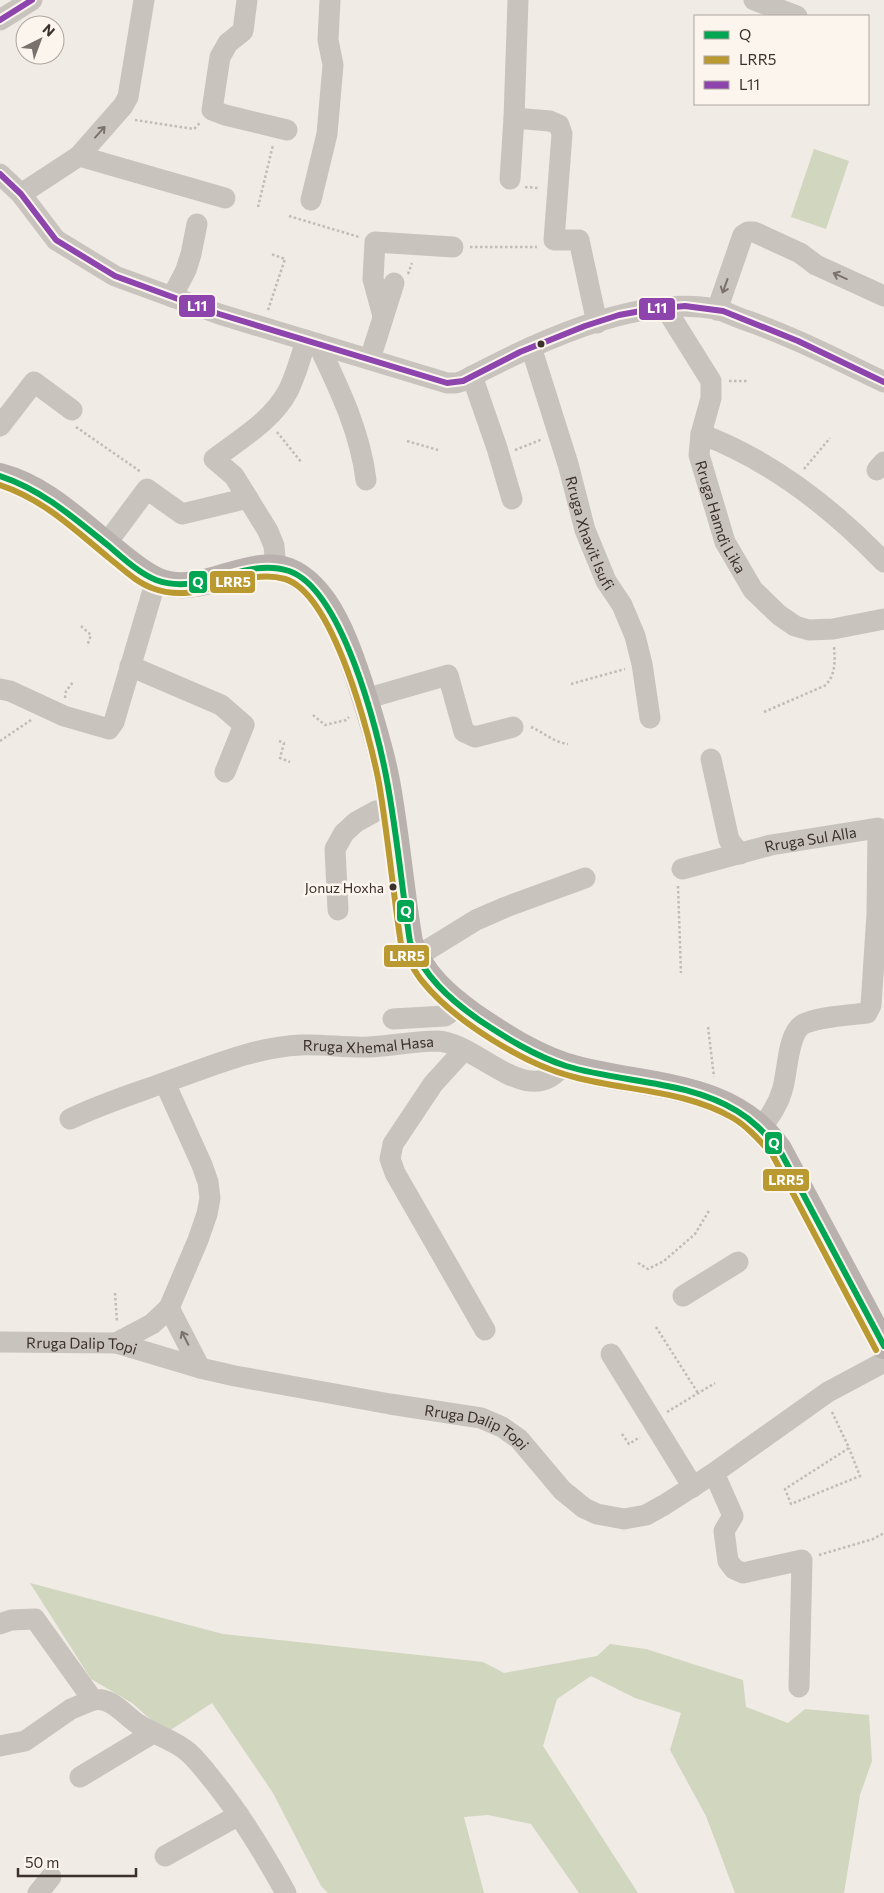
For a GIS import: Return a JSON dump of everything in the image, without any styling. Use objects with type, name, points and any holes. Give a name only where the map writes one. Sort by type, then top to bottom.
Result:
[{"type":"main road","points":[[0,476],[29,486],[48,497],[134,567],[156,580],[168,584],[191,585],[254,570],[276,568],[299,576],[317,592],[326,604],[346,644],[365,699],[385,774],[403,884],[410,942],[416,957],[436,984],[460,1006],[514,1041],[563,1065],[698,1094],[715,1099],[747,1116],[761,1128],[779,1149],[884,1346]]},
{"type":"street","points":[[0,20],[32,0]]},
{"type":"street","points":[[21,194],[79,156],[123,106],[128,97],[144,0]]},
{"type":"street","points":[[247,0],[243,31],[228,43],[220,57],[212,110],[280,138]]},
{"type":"street","points":[[311,200],[327,134],[333,65],[328,40],[330,0]]},
{"type":"street","points":[[510,179],[518,0]]},
{"type":"street","points":[[754,0],[793,15]]},
{"type":"street","points":[[514,118],[550,121],[559,125],[562,134],[554,240],[579,240],[597,323]]},
{"type":"street","points":[[79,156],[225,198]]},
{"type":"street","points":[[0,174],[21,194],[50,235],[64,246],[115,276],[263,328],[447,383],[456,383],[553,337],[641,311],[684,307],[717,310],[776,332],[884,382]]},
{"type":"street","points":[[172,297],[186,270],[196,224]]},
{"type":"street","points":[[717,310],[744,235],[748,232],[754,232],[800,253],[816,265],[884,296]]},
{"type":"street","points":[[383,316],[373,279],[375,242],[454,247]]},
{"type":"street","points":[[370,359],[394,283]]},
{"type":"street","name":"Rruga Hamdi Lika","points":[[666,309],[711,381],[711,398],[701,434],[699,455],[725,542],[753,590],[779,616],[795,626],[809,630],[834,629],[884,620]]},
{"type":"street","points":[[312,342],[346,402],[358,441],[366,480]]},
{"type":"street","points":[[276,568],[274,546],[268,531],[234,476],[214,459],[267,418],[278,407],[288,392],[312,342]]},
{"type":"street","name":"Rruga Xhavit Isufi","points":[[531,347],[558,433],[585,530],[606,581],[622,605],[635,636],[642,664],[650,718]]},
{"type":"street","points":[[472,376],[497,448],[512,499]]},
{"type":"street","points":[[0,426],[34,382],[73,417]]},
{"type":"street","points":[[701,434],[735,450],[793,483],[855,534],[884,562]]},
{"type":"street","points":[[106,544],[147,489],[182,514],[248,498]]},
{"type":"street","points":[[0,689],[10,691],[46,709],[109,729],[114,722],[156,580]]},
{"type":"street","points":[[130,666],[221,705],[244,725],[225,772]]},
{"type":"street","points":[[365,699],[448,675],[464,732],[476,737],[519,726]]},
{"type":"street","points":[[711,759],[729,840],[740,854]]},
{"type":"street","points":[[338,910],[335,849],[344,833],[356,822],[376,811],[391,809]]},
{"type":"street","name":"Rruga Sul Alla","points":[[682,869],[771,845],[878,828],[877,914],[871,1005],[867,1013],[812,1021],[803,1024],[795,1032],[782,1091],[775,1108],[761,1128]]},
{"type":"street","points":[[416,957],[476,920],[585,878]]},
{"type":"street","points":[[393,1019],[445,1016],[460,1006]]},
{"type":"street","name":"Rruga Xhemal Hasa","points":[[70,1119],[99,1105],[233,1058],[301,1045],[368,1047],[438,1041],[464,1050],[516,1078],[533,1081],[556,1074],[563,1065]]},
{"type":"street","points":[[464,1050],[433,1084],[414,1111],[393,1144],[390,1159],[395,1173],[484,1330]]},
{"type":"street","points":[[116,1343],[152,1324],[169,1308],[198,1240],[210,1198],[208,1182],[202,1165],[165,1083]]},
{"type":"street","points":[[683,1296],[738,1262]]},
{"type":"street","points":[[169,1308],[200,1368]]},
{"type":"street","name":"Rruga Dalip Topi","points":[[0,1342],[116,1343],[200,1368],[319,1392],[468,1415],[490,1421],[512,1433],[528,1448],[562,1490],[573,1500],[597,1514],[624,1519],[646,1515],[693,1487],[823,1395],[884,1362]]},
{"type":"street","points":[[611,1354],[693,1487]]},
{"type":"street","points":[[714,1472],[732,1516],[724,1532],[728,1561],[734,1569],[743,1573],[802,1560],[799,1687]]},
{"type":"street","points":[[0,1624],[11,1620],[35,1619],[93,1700]]},
{"type":"street","points":[[0,1746],[25,1741],[70,1710],[93,1700],[100,1698],[112,1704],[137,1724],[172,1741],[188,1752],[239,1815],[286,1893]]},
{"type":"street","points":[[80,1777],[154,1733]]},
{"type":"street","points":[[165,1856],[239,1815]]},
{"type":"path","points":[[147,122],[194,129],[204,119]]},
{"type":"path","points":[[258,207],[280,138]]},
{"type":"path","points":[[289,216],[375,242]]},
{"type":"path","points":[[454,247],[555,248],[554,240]]},
{"type":"path","points":[[394,283],[407,279],[418,244]]},
{"type":"path","points":[[263,328],[285,259],[271,254]]},
{"type":"path","points":[[73,417],[142,473]]},
{"type":"path","points":[[277,431],[302,463]]},
{"type":"path","points":[[512,450],[558,433]]},
{"type":"path","points":[[793,483],[830,438]]},
{"type":"path","points":[[407,441],[438,450]]},
{"type":"path","points":[[82,626],[91,635],[87,646]]},
{"type":"path","points":[[764,712],[826,685],[832,678],[835,663],[834,629]]},
{"type":"path","points":[[571,684],[642,664]]},
{"type":"path","points":[[65,697],[74,681]]},
{"type":"path","points":[[314,715],[326,725],[346,720],[365,699]]},
{"type":"path","points":[[0,740],[46,709]]},
{"type":"path","points":[[519,726],[543,732],[560,743],[568,744]]},
{"type":"path","points":[[279,741],[284,743],[280,758],[290,762]]},
{"type":"path","points":[[681,973],[678,874],[682,869]]},
{"type":"path","points":[[708,1027],[714,1079]]},
{"type":"path","points":[[638,1263],[648,1269],[664,1260],[695,1234],[710,1209]]},
{"type":"path","points":[[115,1293],[118,1316],[116,1343]]},
{"type":"path","points":[[656,1326],[698,1393]]},
{"type":"path","points":[[663,1414],[715,1383]]},
{"type":"path","points":[[823,1395],[850,1448],[860,1476],[791,1504],[785,1489],[850,1448]]},
{"type":"path","points":[[622,1434],[629,1444]]},
{"type":"path","points":[[802,1560],[861,1543],[884,1533]]},
{"type":"green space","points":[[814,149],[849,161],[826,229],[791,217]]},
{"type":"green space","points":[[30,1583],[223,1634],[483,1662],[504,1673],[597,1656],[610,1644],[646,1649],[743,1680],[746,1707],[788,1723],[805,1709],[869,1715],[872,1761],[860,1795],[844,1893],[735,1893],[706,1816],[670,1750],[681,1713],[635,1698],[591,1676],[557,1699],[543,1746],[638,1893],[579,1893],[531,1824],[488,1815],[464,1817],[484,1893],[328,1893],[321,1886],[273,1793],[212,1703],[166,1733],[132,1703],[91,1679]]},
{"type":"transit line","name":"L11","points":[[0,20],[32,0]]},
{"type":"transit line","name":"L11","points":[[0,174],[21,194],[56,240],[115,276],[219,314],[447,383],[463,381],[520,352],[585,326],[619,315],[685,306],[723,311],[798,341],[884,382]]},
{"type":"transit line","name":"Q","points":[[0,476],[30,489],[58,506],[132,565],[156,580],[173,584],[190,584],[256,568],[272,568],[289,571],[308,583],[325,604],[341,632],[366,697],[387,781],[410,942],[422,966],[438,986],[458,1004],[479,1020],[532,1052],[566,1066],[587,1072],[653,1083],[697,1093],[737,1111],[760,1128],[779,1149],[884,1346]]},
{"type":"transit line","name":"LRR5","points":[[0,485],[30,498],[58,516],[130,575],[152,588],[170,593],[187,593],[237,581],[269,576],[285,579],[303,590],[319,611],[334,638],[358,702],[379,783],[401,944],[419,977],[436,996],[471,1026],[534,1063],[594,1082],[655,1092],[695,1102],[733,1118],[754,1134],[772,1154],[876,1350]]},
{"type":"place","name":"Jonuz Hoxha","points":[[393,887]]}]
